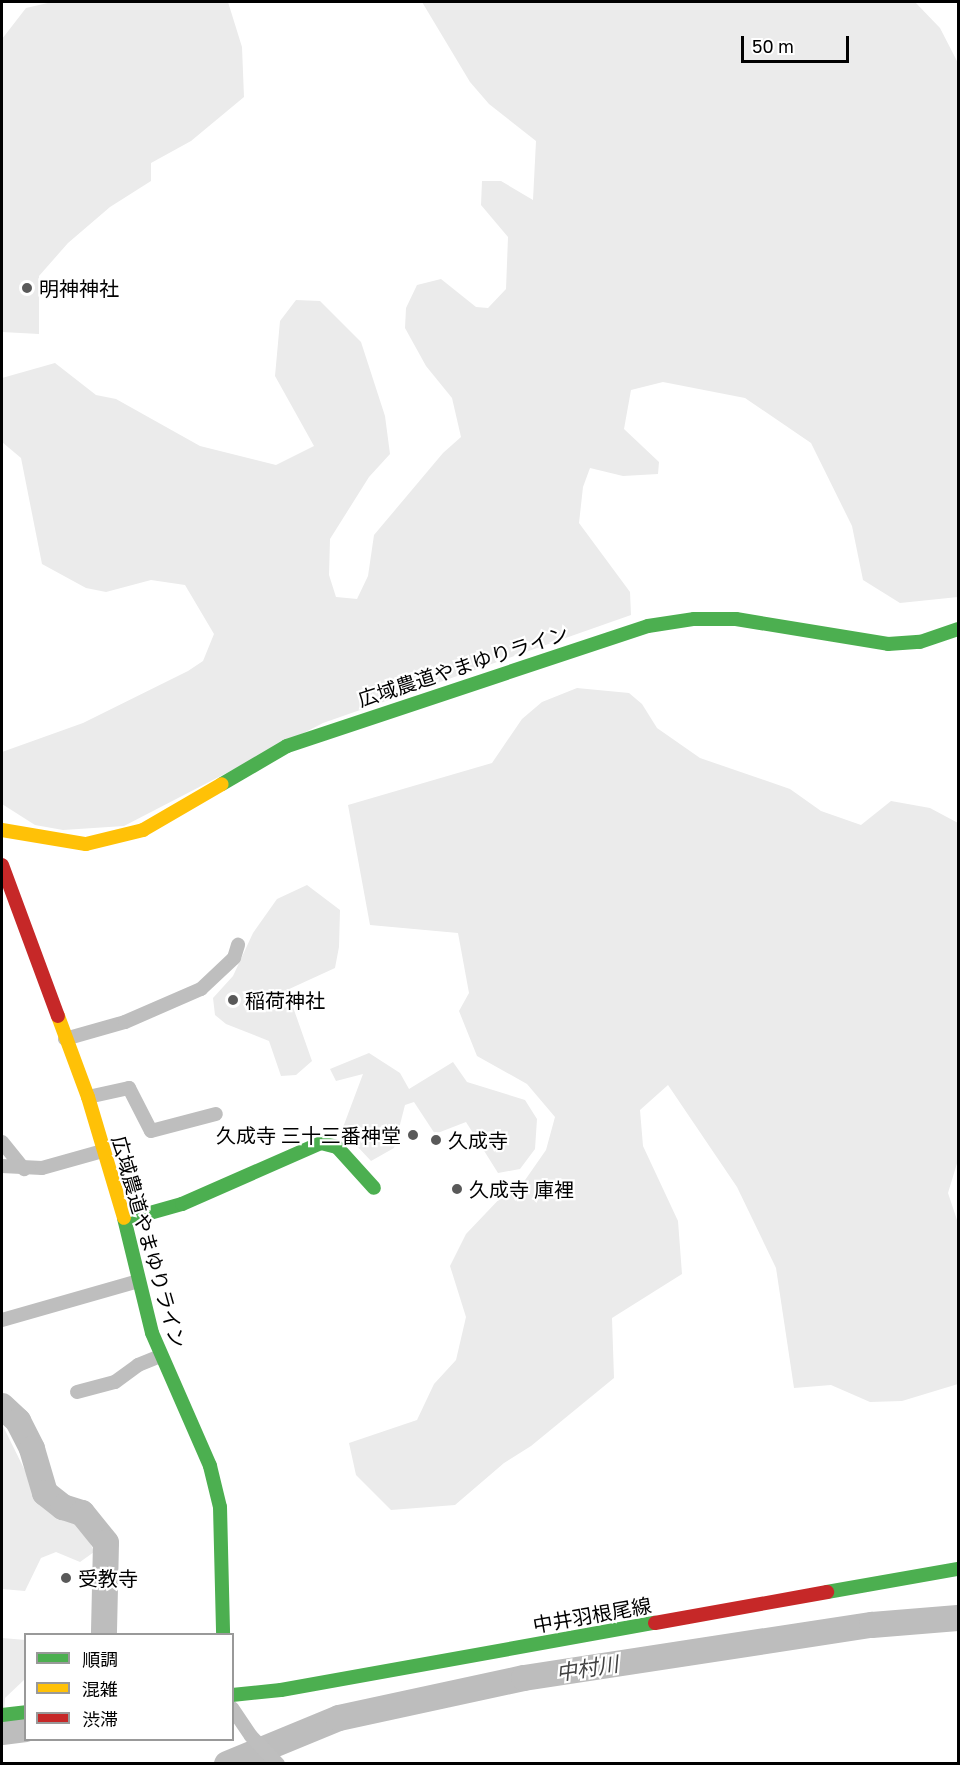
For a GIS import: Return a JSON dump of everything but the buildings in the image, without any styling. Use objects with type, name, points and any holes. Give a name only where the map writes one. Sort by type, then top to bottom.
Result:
[{"type":"street","name":"広域農道やまゆりライン","points":[[2,830],[56,842],[86,843],[143,830],[288,746],[648,626],[694,619],[736,620],[888,644],[920,642],[958,629]]},
{"type":"street","name":"広域農道やまゆりライン","points":[[2,865],[88,1097],[125,1220],[160,1356],[194,1424],[219,1507],[223,1633]]},
{"type":"street","points":[[65,1039],[125,1022],[201,989],[234,958],[238,945]]},
{"type":"street","points":[[88,1097],[129,1088],[150,1131],[216,1114]]},
{"type":"street","points":[[2,1142],[24,1169]]},
{"type":"street","points":[[125,1220],[182,1204],[321,1143],[337,1147],[374,1188]]},
{"type":"street","points":[[2,1166],[24,1169],[103,1151]]},
{"type":"street","points":[[2,1320],[139,1281]]},
{"type":"street","points":[[77,1392],[115,1382],[138,1365],[160,1356]]},
{"type":"street","name":"中井羽根尾線","points":[[234,1695],[281,1690],[958,1569]]},
{"type":"street","points":[[234,1711],[251,1736],[278,1764]]},
{"type":"street","points":[[2,1715],[24,1712]]},
{"type":"shaded area","points":[[52,2],[228,2],[242,47],[244,97],[191,141],[151,163],[151,181],[110,207],[68,243],[39,276],[39,334],[2,332],[2,39],[26,8]]},
{"type":"shaded area","points":[[422,2],[915,2],[940,28],[958,63],[958,597],[900,603],[863,580],[852,526],[811,443],[745,398],[663,382],[631,390],[624,429],[659,462],[658,474],[623,476],[590,468],[583,487],[579,523],[630,592],[631,615],[323,723],[124,826],[63,830],[35,825],[2,804],[2,752],[83,723],[188,671],[203,661],[214,634],[185,585],[151,580],[106,592],[86,588],[42,564],[21,458],[2,442],[2,378],[55,363],[96,395],[116,399],[200,446],[276,465],[314,446],[275,376],[280,321],[296,300],[320,301],[361,342],[385,416],[390,454],[369,477],[330,539],[329,575],[336,597],[357,599],[368,576],[374,535],[443,453],[461,437],[452,398],[426,366],[405,328],[406,308],[417,285],[441,279],[476,307],[488,308],[506,289],[508,237],[481,205],[482,181],[501,181],[533,200],[536,141],[489,104],[470,82]]},
{"type":"shaded area","points":[[577,688],[629,693],[642,704],[657,728],[700,758],[790,789],[821,811],[861,825],[891,801],[930,808],[958,823],[958,1160],[948,1193],[958,1223],[958,1384],[902,1401],[870,1402],[831,1385],[794,1388],[776,1268],[737,1187],[668,1085],[640,1110],[643,1146],[678,1221],[682,1274],[612,1318],[614,1378],[531,1446],[504,1463],[455,1505],[391,1510],[356,1475],[349,1443],[417,1420],[434,1384],[456,1360],[466,1317],[450,1266],[466,1234],[505,1193],[523,1183],[546,1150],[555,1117],[527,1084],[477,1056],[459,1011],[469,993],[458,933],[370,925],[348,805],[492,763],[522,719],[542,702]]},
{"type":"shaded area","points":[[307,885],[340,910],[339,947],[335,968],[287,990],[312,1061],[296,1075],[281,1076],[269,1041],[226,1024],[215,1015],[213,998],[233,976],[253,933],[277,899]]},
{"type":"shaded area","points":[[369,1053],[400,1073],[409,1089],[453,1062],[467,1082],[525,1100],[537,1119],[535,1149],[520,1169],[498,1173],[466,1122],[435,1134],[414,1102],[405,1105],[394,1148],[371,1161],[342,1130],[363,1074],[336,1081],[330,1069]]},
{"type":"shaded area","points":[[2,1424],[38,1497],[85,1530],[94,1552],[80,1562],[56,1552],[41,1558],[25,1591],[2,1589]]},
{"type":"shaded area","points":[[2,1638],[24,1640],[24,1680],[5,1698],[2,1744]]},
{"type":"waterway","points":[[2,1406],[18,1421],[32,1449],[45,1493],[63,1507],[82,1513],[106,1543],[104,1633]]},
{"type":"waterway","name":"中村川","points":[[227,1764],[339,1718],[524,1678],[872,1625],[958,1618]]},
{"type":"waterway","points":[[2,1732],[24,1729]]},
{"type":"traffic: fast","points":[[222,784],[287,746],[648,626],[694,619],[736,619],[888,644],[920,642],[958,629]]},
{"type":"traffic: fast","points":[[125,1220],[182,1204],[321,1143],[337,1147],[374,1188]]},
{"type":"traffic: fast","points":[[124,1218],[152,1333],[210,1466],[220,1507],[223,1633]]},
{"type":"traffic: fast","points":[[827,1592],[958,1569]]},
{"type":"traffic: fast","points":[[234,1695],[281,1690],[655,1623]]},
{"type":"traffic: fast","points":[[2,1715],[24,1712]]},
{"type":"traffic: slow","points":[[2,830],[86,844],[143,830],[222,784]]},
{"type":"traffic: slow","points":[[58,1016],[88,1097],[124,1218]]},
{"type":"traffic: jam","points":[[2,865],[58,1016]]},
{"type":"traffic: jam","points":[[655,1623],[827,1592]]},
{"type":"place","name":"明神神社","points":[[27,288]]},
{"type":"place","name":"稲荷神社","points":[[233,1000]]},
{"type":"place","name":"久成寺 三十三番神堂","points":[[413,1135]]},
{"type":"place","name":"久成寺","points":[[436,1140]]},
{"type":"place","name":"久成寺 庫裡","points":[[457,1189]]},
{"type":"place","name":"受教寺","points":[[66,1578]]}]
